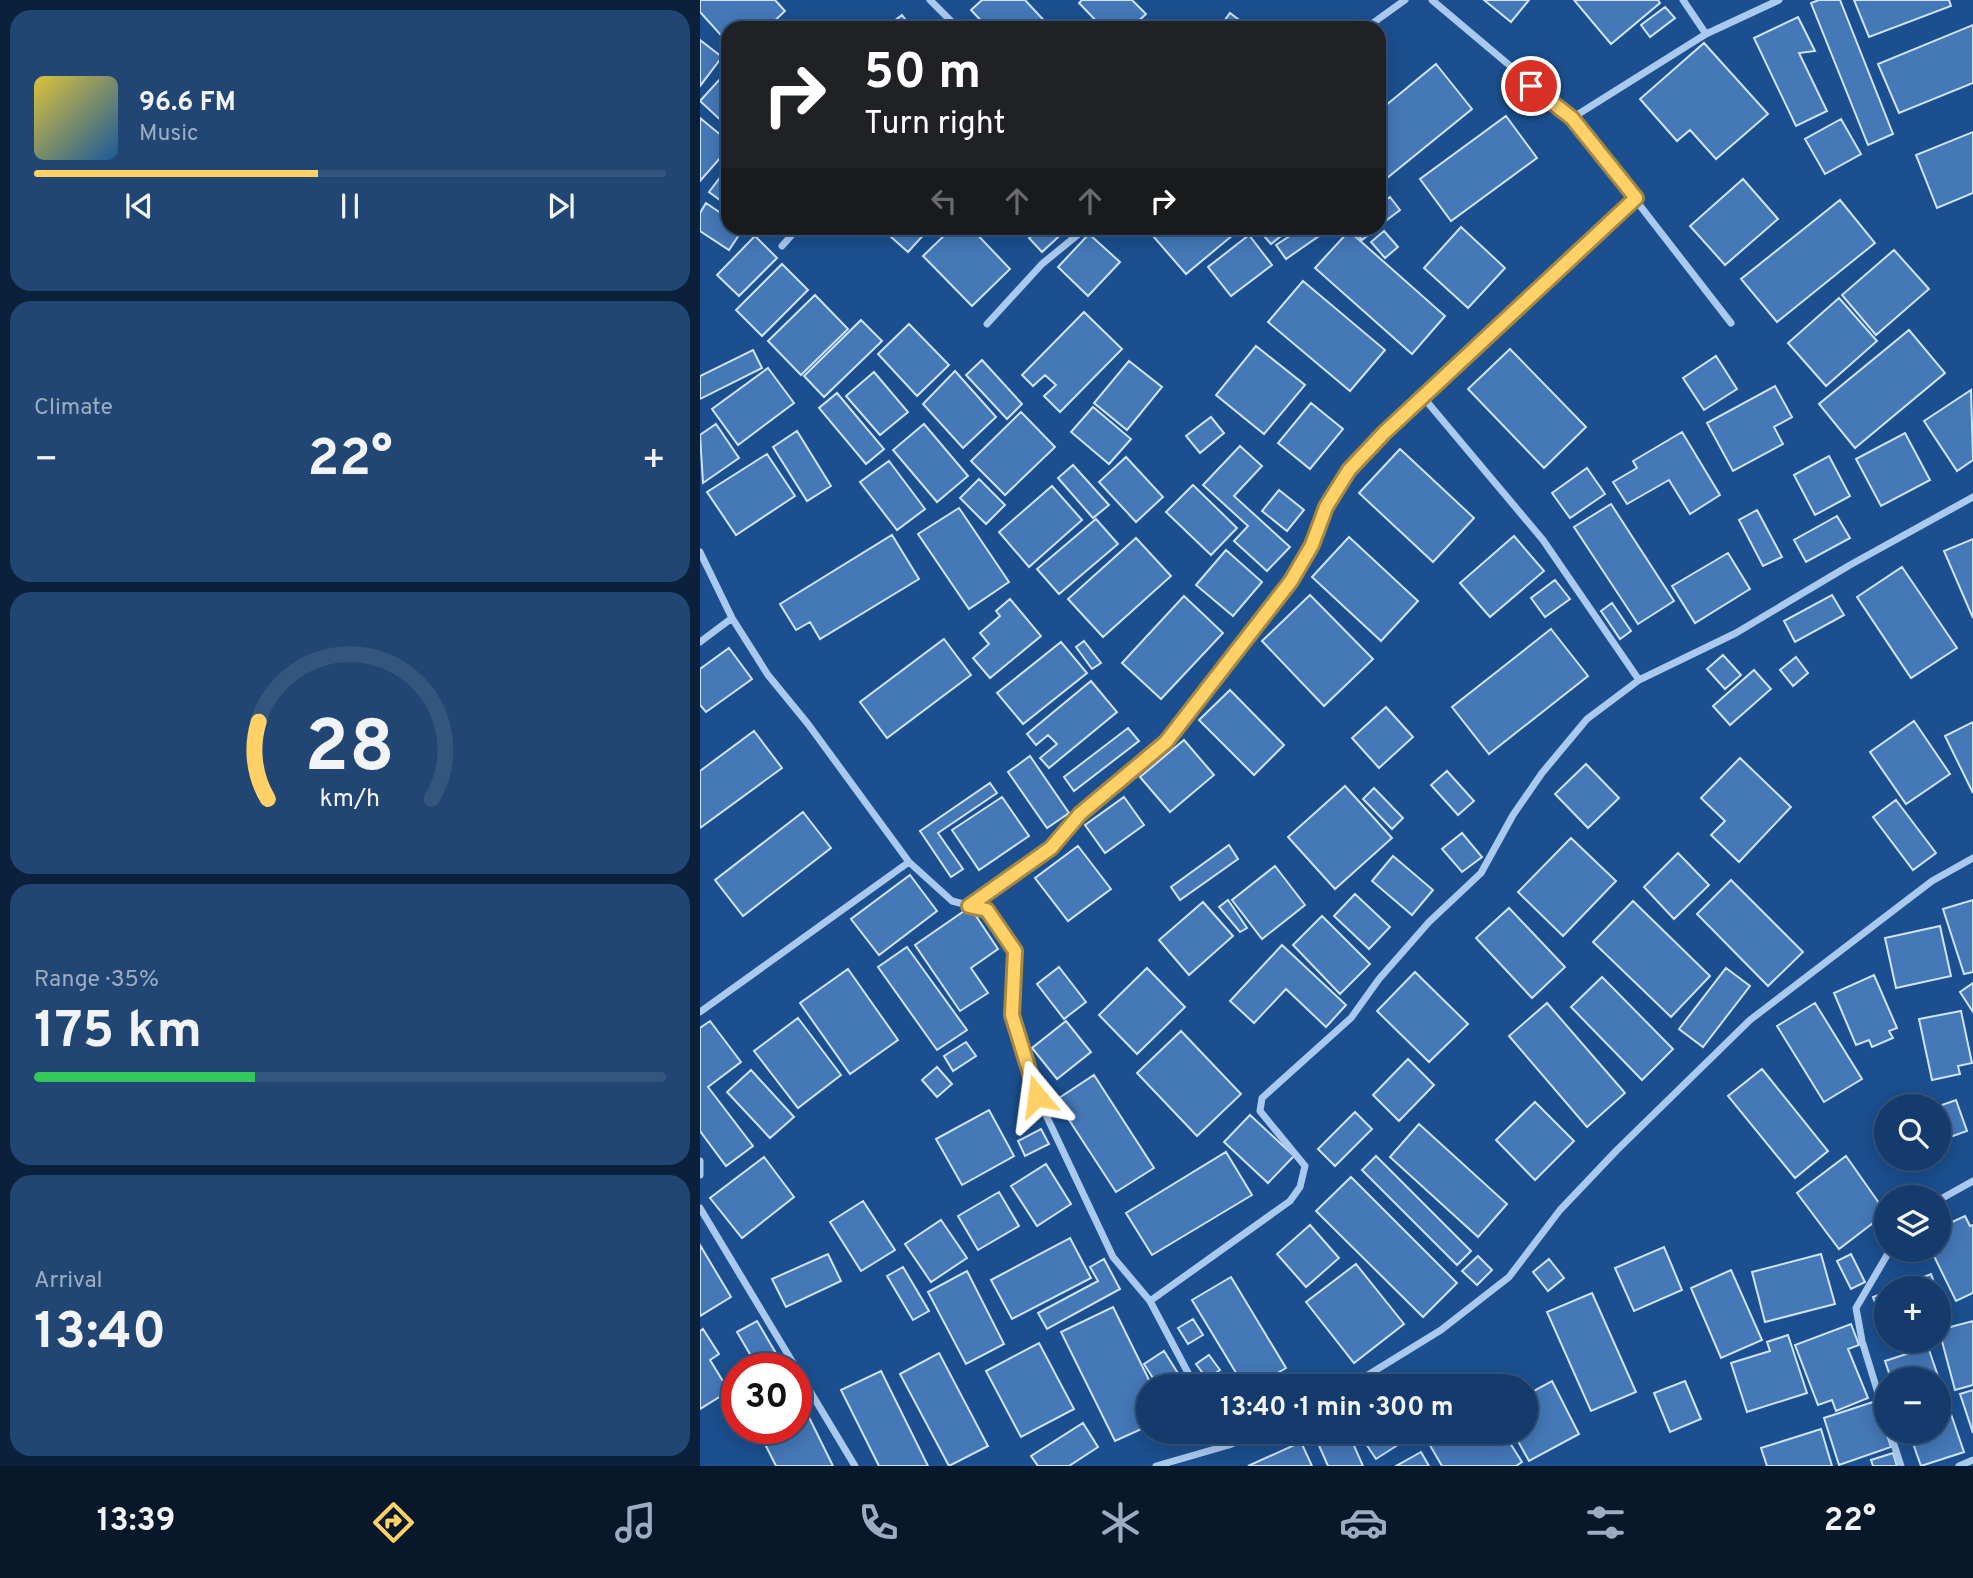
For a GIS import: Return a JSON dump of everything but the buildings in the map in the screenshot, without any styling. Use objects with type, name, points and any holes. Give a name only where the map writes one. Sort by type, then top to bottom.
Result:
[{"type":"street","points":[[930,0],[951,21]]},
{"type":"street","points":[[1376,21],[1405,0]]},
{"type":"street","points":[[1432,0],[1572,118],[1731,323]]},
{"type":"street","points":[[1683,0],[1706,34]]},
{"type":"street","points":[[1572,118],[1706,34],[1779,0]]},
{"type":"street","points":[[969,906],[1051,848],[1080,814],[1166,742],[1291,581],[1312,545],[1326,507],[1349,470],[1636,198]]},
{"type":"street","points":[[782,246],[792,235]]},
{"type":"street","points":[[987,324],[1042,264],[1077,235]]},
{"type":"street","points":[[1423,397],[1544,540],[1639,680]]},
{"type":"street","points":[[1150,1301],[1290,1201],[1300,1187],[1305,1166],[1260,1111],[1262,1098],[1351,1018],[1379,979],[1429,922],[1482,873],[1513,815],[1542,773],[1587,719],[1639,680],[1736,633],[1850,565],[1973,497]]},
{"type":"street","points":[[700,552],[732,618],[768,675],[909,862],[952,901],[987,910],[1015,951],[1012,1015],[1037,1096],[1113,1257],[1150,1301],[1189,1374]]},
{"type":"street","points":[[700,642],[732,618]]},
{"type":"street","points":[[1370,1374],[1441,1330],[1508,1277],[1560,1210],[1617,1150],[1750,1020],[1931,881],[1973,858]]},
{"type":"street","points":[[700,1012],[909,862]]},
{"type":"street","points":[[700,1161],[700,1174]]},
{"type":"street","points":[[1951,1193],[1973,1181]]},
{"type":"street","points":[[700,1208],[855,1466]]},
{"type":"street","points":[[1874,1380],[1862,1341],[1856,1308],[1882,1262]]},
{"type":"street","points":[[1894,1444],[1901,1466]]},
{"type":"street","points":[[1156,1466],[1229,1445]]},
{"type":"street","points":[[1959,1466],[1973,1460]]},
{"type":"route","points":[[1037,1096],[1012,1015],[1015,951],[1001,926],[987,910],[969,906],[1051,848],[1080,814],[1166,742],[1291,581],[1312,545],[1326,507],[1349,470],[1384,433],[1636,198],[1572,118],[1531,86]]}]
